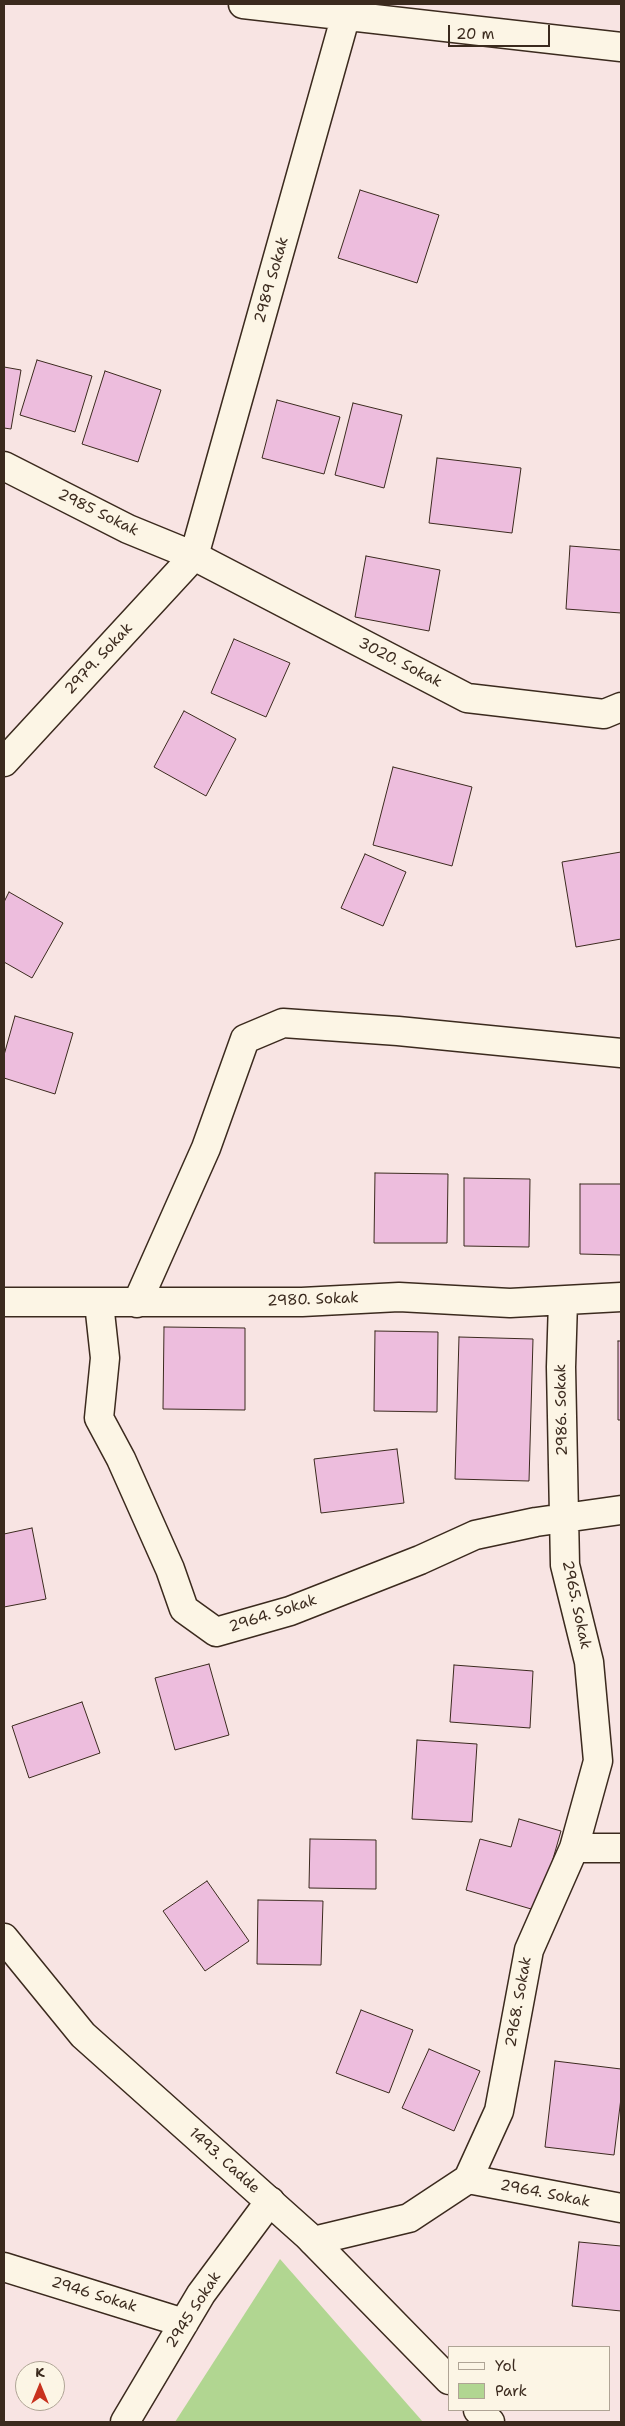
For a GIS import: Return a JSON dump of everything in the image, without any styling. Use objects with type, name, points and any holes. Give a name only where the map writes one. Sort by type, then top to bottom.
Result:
[{"type":"street","points":[[243,4],[348,9],[621,47]]},
{"type":"street","name":"2989 Sokak","points":[[194,556],[348,9]]},
{"type":"street","name":"2985 Sokak","points":[[4,466],[128,529],[194,556]]},
{"type":"street","name":"3020. Sokak","points":[[194,556],[467,698],[604,714],[621,707]]},
{"type":"street","name":"2979. Sokak","points":[[4,762],[194,556]]},
{"type":"street","points":[[137,1302],[206,1148],[245,1039],[284,1023],[398,1031],[621,1053]]},
{"type":"street","name":"2980. Sokak","points":[[4,1302],[302,1302],[399,1297],[510,1302],[621,1297]]},
{"type":"street","name":"2986. Sokak","points":[[563,1301],[561,1367],[563,1518]]},
{"type":"street","name":"2964. Sokak","points":[[99,1302],[105,1358],[99,1418],[121,1459],[170,1569],[184,1609],[216,1632],[290,1611],[420,1560],[475,1535],[563,1518],[621,1510]]},
{"type":"street","name":"2965. Sokak","points":[[563,1518],[565,1565],[589,1662]]},
{"type":"street","name":"2968. Sokak","points":[[468,2179],[499,2111],[529,1950],[574,1848],[598,1761],[589,1662]]},
{"type":"street","points":[[574,1848],[621,1848]]},
{"type":"street","name":"1493. Cadde","points":[[4,1938],[83,2035],[313,2241],[448,2379]]},
{"type":"street","points":[[313,2241],[409,2218],[468,2179]]},
{"type":"street","name":"2964. Sokak","points":[[468,2179],[621,2208]]},
{"type":"street","name":"2945 Sokak","points":[[125,2422],[201,2294],[270,2201]]},
{"type":"street","name":"2946 Sokak","points":[[4,2267],[184,2323]]},
{"type":"street","points":[[479,2411],[490,2422]]},
{"type":"green space","points":[[280,2259],[423,2422],[175,2422]]},
{"type":"building","points":[[360,190],[439,215],[417,283],[338,258]]},
{"type":"building","points":[[37,360],[92,376],[75,432],[20,415]]},
{"type":"building","points":[[4,367],[21,370],[11,429],[4,428]]},
{"type":"building","points":[[105,371],[161,390],[138,462],[82,444]]},
{"type":"building","points":[[277,400],[340,417],[324,474],[262,458]]},
{"type":"building","points":[[353,403],[402,415],[384,488],[335,475]]},
{"type":"building","points":[[437,458],[521,468],[512,533],[429,523]]},
{"type":"building","points":[[570,546],[621,550],[621,613],[566,609]]},
{"type":"building","points":[[366,556],[440,570],[429,631],[355,617]]},
{"type":"building","points":[[234,639],[290,663],[266,717],[211,693]]},
{"type":"building","points":[[184,711],[236,739],[206,796],[154,767]]},
{"type":"building","points":[[393,767],[472,787],[452,866],[373,845]]},
{"type":"building","points":[[621,852],[621,939],[576,947],[562,862]]},
{"type":"building","points":[[365,854],[406,872],[383,926],[341,908]]},
{"type":"building","points":[[9,892],[63,923],[32,978],[4,962],[4,902]]},
{"type":"building","points":[[15,1016],[73,1033],[55,1094],[4,1078],[4,1055]]},
{"type":"building","points":[[375,1173],[448,1174],[447,1243],[374,1243]]},
{"type":"building","points":[[464,1178],[530,1179],[529,1247],[464,1246]]},
{"type":"building","points":[[580,1184],[621,1184],[621,1255],[580,1254]]},
{"type":"building","points":[[164,1327],[245,1328],[245,1410],[163,1409]]},
{"type":"building","points":[[375,1331],[438,1332],[437,1412],[374,1411]]},
{"type":"building","points":[[459,1337],[533,1339],[529,1481],[455,1479]]},
{"type":"building","points":[[618,1341],[621,1341],[621,1420],[618,1420]]},
{"type":"building","points":[[397,1449],[404,1503],[321,1513],[314,1459]]},
{"type":"building","points":[[32,1528],[46,1599],[4,1607],[4,1534]]},
{"type":"building","points":[[209,1664],[229,1735],[175,1750],[155,1678]]},
{"type":"building","points":[[454,1665],[533,1671],[530,1728],[450,1722]]},
{"type":"building","points":[[82,1702],[100,1753],[29,1778],[12,1726]]},
{"type":"building","points":[[417,1740],[477,1744],[472,1822],[412,1819]]},
{"type":"building","points":[[519,1819],[561,1831],[538,1911],[466,1890],[480,1839],[511,1847]]},
{"type":"building","points":[[310,1839],[376,1840],[376,1889],[309,1888]]},
{"type":"building","points":[[207,1881],[249,1941],[205,1971],[163,1911]]},
{"type":"building","points":[[258,1900],[323,1901],[321,1965],[257,1964]]},
{"type":"building","points":[[361,2010],[413,2030],[389,2093],[336,2073]]},
{"type":"building","points":[[429,2049],[480,2071],[454,2131],[402,2108]]},
{"type":"building","points":[[555,2061],[621,2069],[621,2098],[614,2155],[545,2147]]},
{"type":"building","points":[[579,2242],[621,2246],[621,2311],[572,2306]]}]
